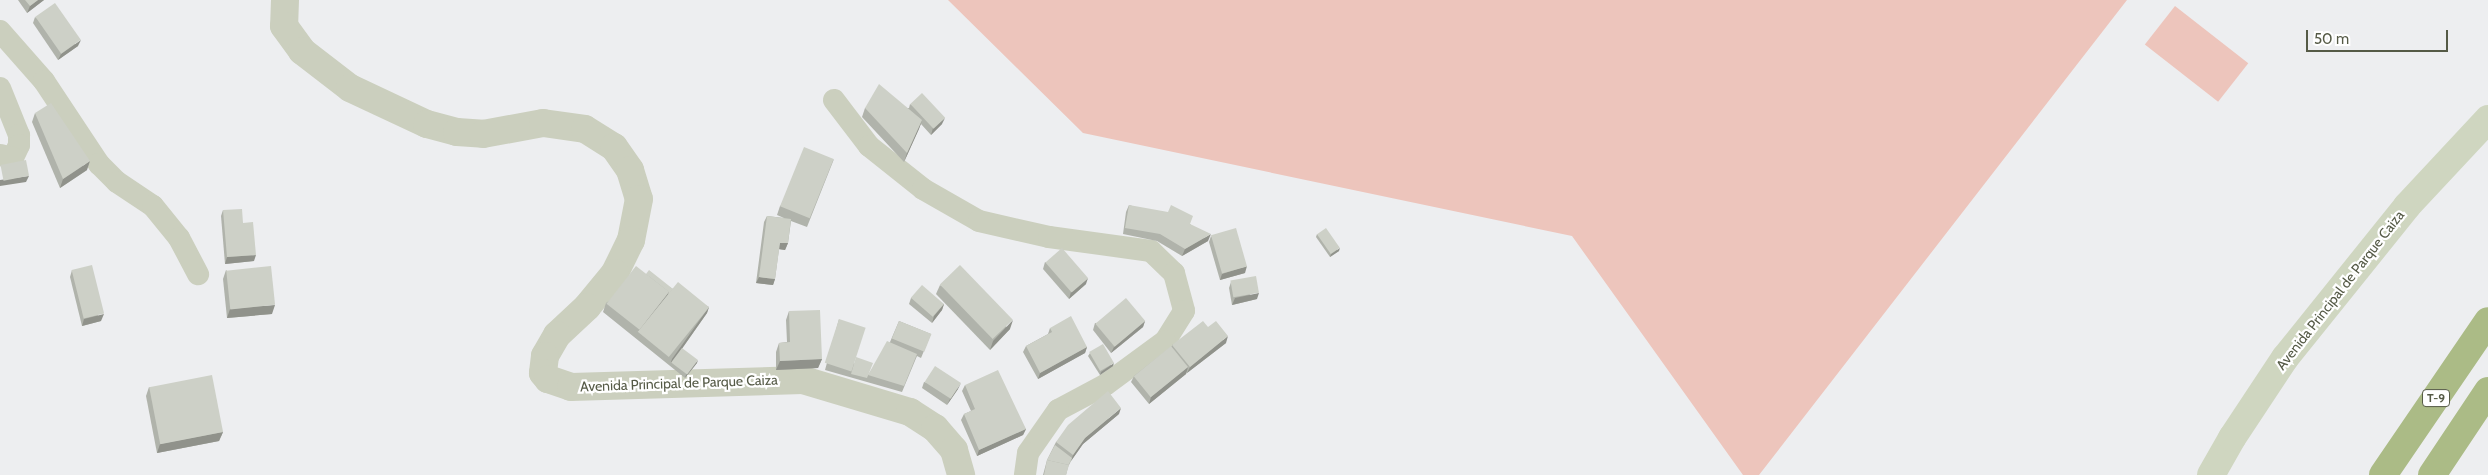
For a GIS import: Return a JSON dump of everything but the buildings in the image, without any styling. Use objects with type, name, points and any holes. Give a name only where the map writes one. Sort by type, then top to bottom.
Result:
[{"type":"highway","name":"T-9","points":[[2383,475],[2488,321]]},
{"type":"highway","points":[[2432,475],[2488,391]]},
{"type":"main road","name":"Avenida Principal de Parque Caiza","points":[[2211,475],[2232,438],[2285,358],[2407,206],[2488,119]]},
{"type":"street","name":"Avenida Principal de Parque Caiza","points":[[285,0],[284,26],[302,51],[350,88],[426,124],[457,132],[483,134],[543,122],[564,123],[585,129],[614,147],[630,170],[638,199],[630,240],[615,273],[587,307],[557,335],[544,356],[543,372],[548,379],[571,387],[803,380],[910,412],[935,428],[954,450],[961,475]]},
{"type":"street","points":[[0,31],[44,81],[99,164],[117,182],[153,206],[179,238],[198,274]]},
{"type":"street","points":[[0,88],[19,135],[19,145],[13,158],[0,155]]},
{"type":"street","points":[[834,100],[869,146],[923,189],[979,221],[1049,237],[1151,251],[1174,273],[1184,311],[1164,341],[1105,385],[1058,410],[1028,453],[1025,475]]},
{"type":"shaded area","points":[[948,0],[2127,0],[1759,475],[1743,475],[1572,236],[1083,133]]},
{"type":"shaded area","points":[[2175,6],[2248,63],[2218,102],[2145,45]]}]
